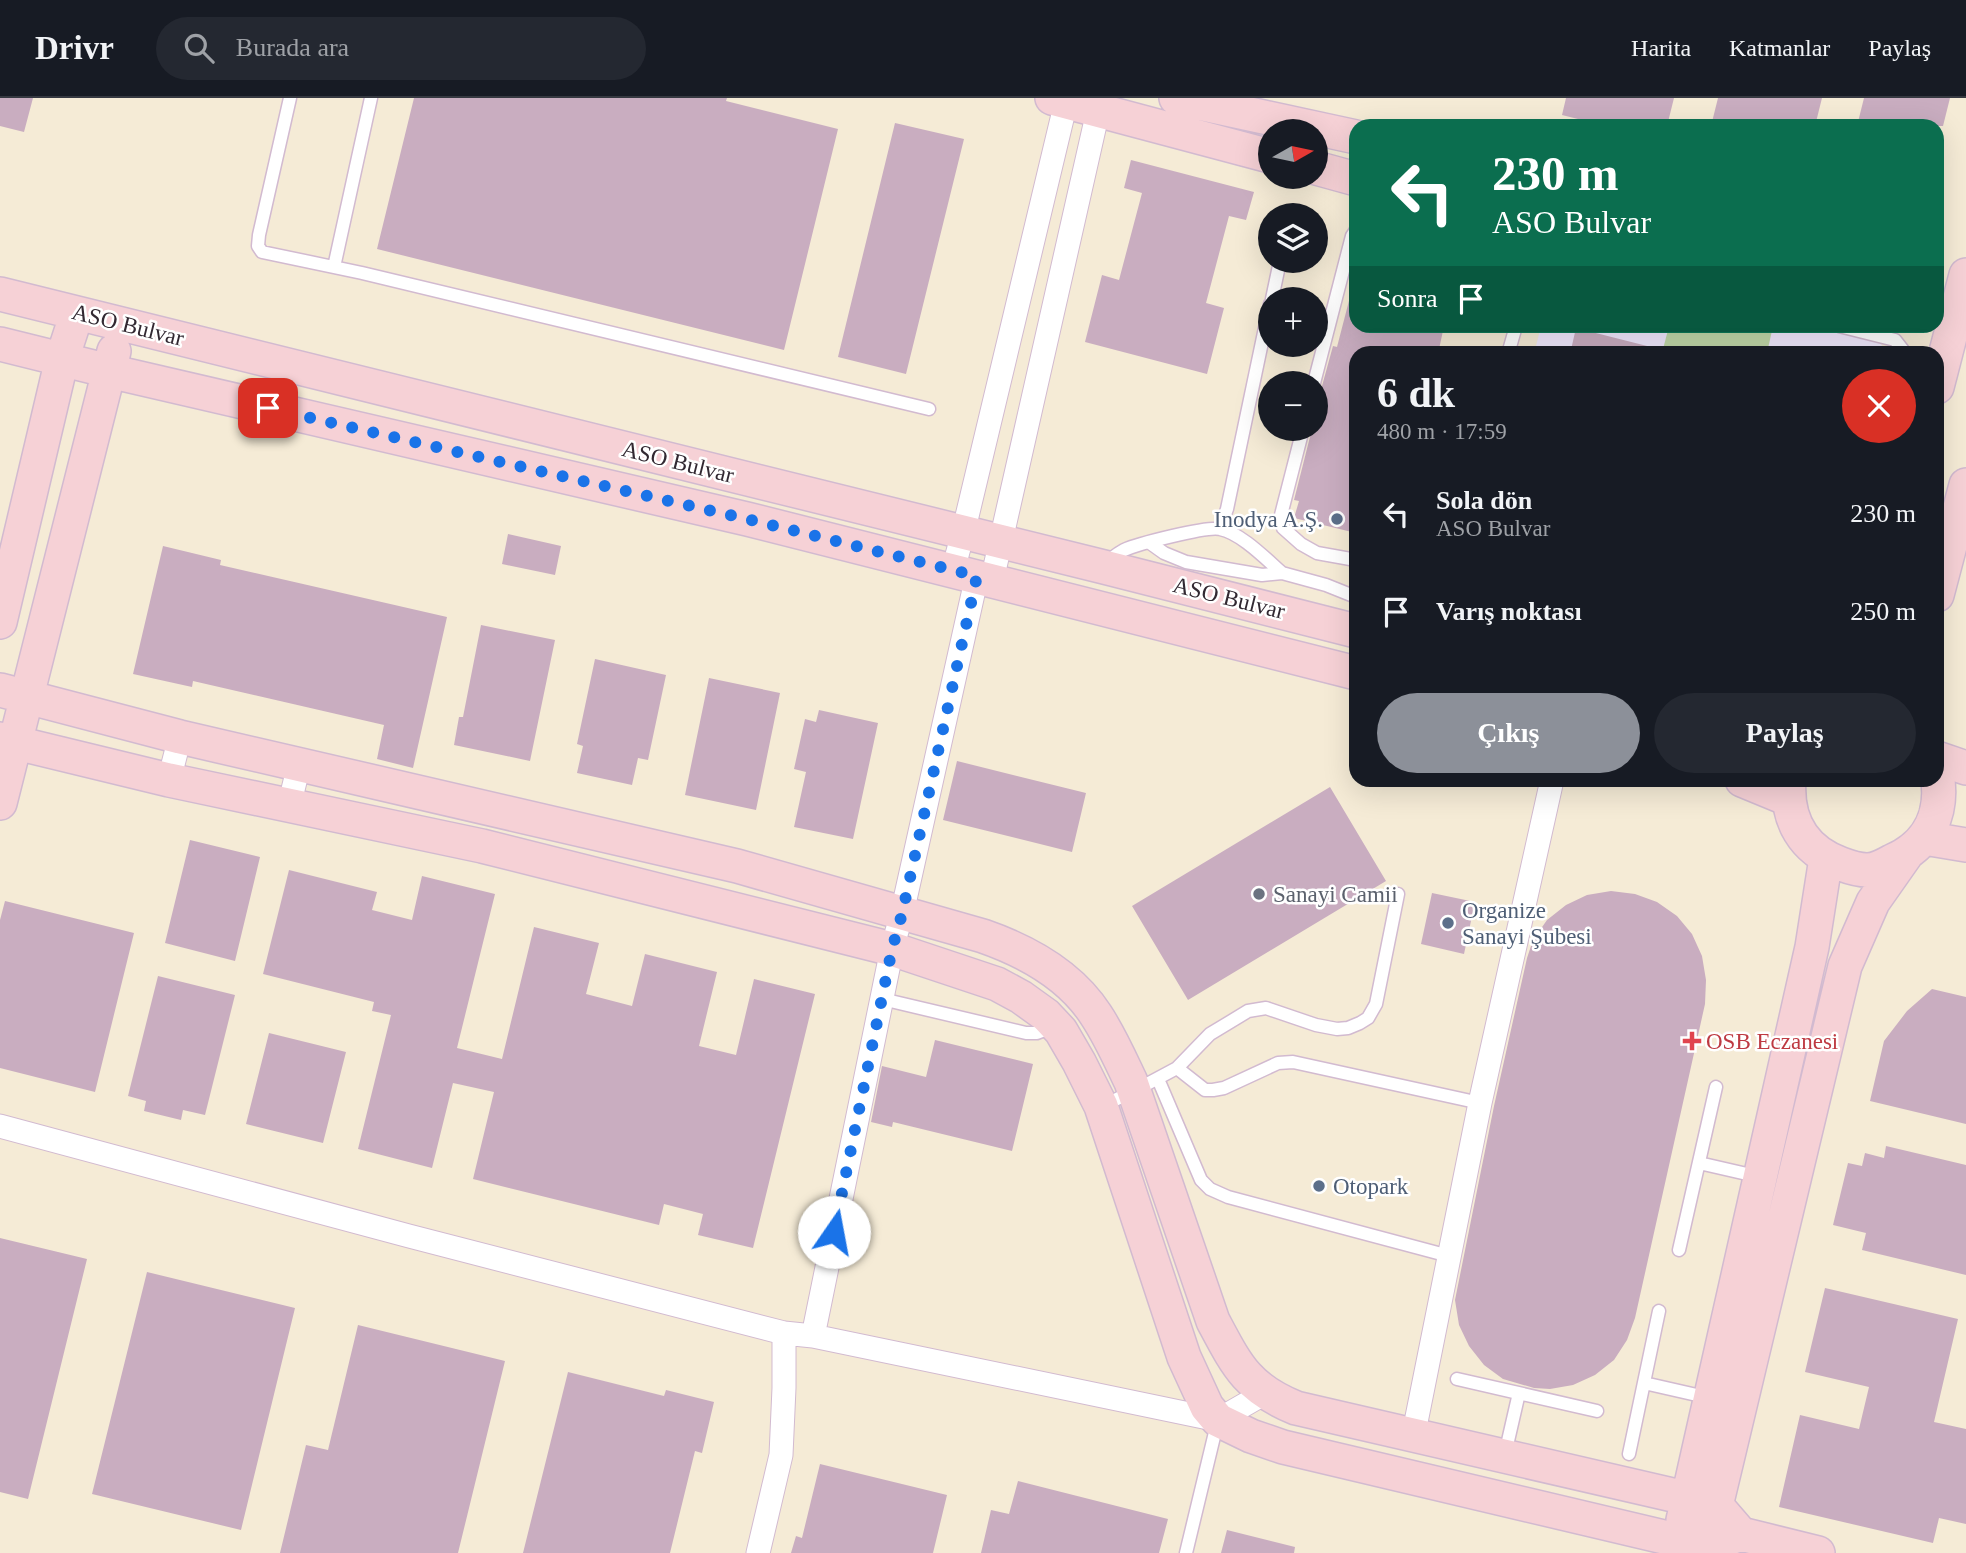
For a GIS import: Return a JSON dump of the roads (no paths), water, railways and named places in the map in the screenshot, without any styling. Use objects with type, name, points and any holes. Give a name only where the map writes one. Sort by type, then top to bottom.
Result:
[{"type":"street","points":[[1176,98],[1349,135]]},
{"type":"street","points":[[813,1336],[892,949],[902,914],[974,575],[964,533],[1061,99],[1100,104],[1258,152]]},
{"type":"street","points":[[974,575],[1001,542],[1100,104]]},
{"type":"street","points":[[1328,171],[1349,177]]},
{"type":"street","points":[[1944,358],[1958,284]]},
{"type":"street","name":"ASO Bulvar","points":[[0,294],[1104,566],[1349,629]]},
{"type":"street","points":[[0,622],[62,359],[78,313]]},
{"type":"street","points":[[0,803],[13,694],[122,324]]},
{"type":"street","name":"ASO Bulvar","points":[[0,344],[747,519],[1349,671]]},
{"type":"street","points":[[1944,568],[1966,485]]},
{"type":"street","points":[[13,694],[180,737],[737,866],[1000,942],[1069,983],[1096,1015],[1113,1045],[1146,1085],[1213,1321],[1248,1379],[1265,1393],[1296,1408],[1702,1502],[1741,1534],[1818,1553]]},
{"type":"street","points":[[169,780],[180,737]]},
{"type":"street","points":[[8,741],[169,780],[482,846],[892,949],[997,984],[1021,997],[1056,1026],[1079,1062],[1101,1106],[1184,1357],[1207,1408],[1218,1420]]},
{"type":"street","points":[[1944,760],[1966,768]]},
{"type":"street","points":[[289,806],[299,765]]},
{"type":"street","points":[[1413,1437],[1480,1102],[1550,787]]},
{"type":"street","points":[[1690,1548],[1845,966],[1873,902],[1935,819],[1940,798],[1939,787]]},
{"type":"street","points":[[1788,790],[1800,834],[1825,858],[1852,868],[1867,870],[1880,867],[1915,847],[1966,845]]},
{"type":"street","points":[[429,835],[436,797]]},
{"type":"street","points":[[1702,1502],[1711,1398],[1812,947],[1825,858]]},
{"type":"street","points":[[0,1126],[408,1236],[784,1333],[813,1336],[1218,1420],[1251,1436],[1283,1447],[1690,1548],[1741,1534]]},
{"type":"street","points":[[758,1553],[781,1455],[785,1388],[784,1333]]},
{"type":"street","points":[[1218,1420],[1265,1393]]},
{"type":"lane","points":[[290,98],[258,246],[261,252],[929,409]]},
{"type":"lane","points":[[334,267],[371,98]]},
{"type":"lane","points":[[1317,371],[1349,248]]},
{"type":"lane","points":[[1865,333],[1895,341],[1899,346]]},
{"type":"lane","points":[[1220,528],[1227,509],[1259,357]]},
{"type":"lane","points":[[1300,441],[1281,514],[1283,528],[1301,544],[1317,553],[1349,559]]},
{"type":"lane","points":[[1104,566],[1124,550],[1203,529],[1220,528],[1252,547],[1282,573]]},
{"type":"lane","points":[[1150,543],[1164,553],[1186,562],[1262,575],[1282,573],[1349,594]]},
{"type":"lane","points":[[1101,1106],[1177,1068],[1210,1034],[1248,1011],[1266,1008],[1316,1025],[1337,1029],[1349,1028],[1368,1018],[1376,1004],[1398,894]]},
{"type":"lane","points":[[882,999],[1026,1033],[1037,1033],[1056,1026]]},
{"type":"lane","points":[[1177,1068],[1205,1090],[1213,1090],[1224,1088],[1278,1063],[1293,1062],[1480,1102]]},
{"type":"lane","points":[[1146,1085],[1201,1180],[1210,1189],[1228,1197],[1449,1256]]},
{"type":"lane","points":[[1679,1250],[1716,1087]]},
{"type":"lane","points":[[1699,1163],[1761,1177]]},
{"type":"lane","points":[[1629,1454],[1659,1311]]},
{"type":"lane","points":[[1457,1380],[1597,1411]]},
{"type":"lane","points":[[1644,1384],[1711,1398]]},
{"type":"lane","points":[[1504,1457],[1519,1393]]},
{"type":"lane","points":[[1186,1553],[1218,1420]]},
{"type":"place","name":"Inodya A.Ş.","points":[[1337,519]]},
{"type":"place","name":"Sanayi Camii","points":[[1259,894]]},
{"type":"place","name":"Organize Sanayi Şubesi","points":[[1448,923]]},
{"type":"place","name":"OSB Eczanesi","points":[[1692,1041]]},
{"type":"place","name":"Otopark","points":[[1319,1186]]}]
